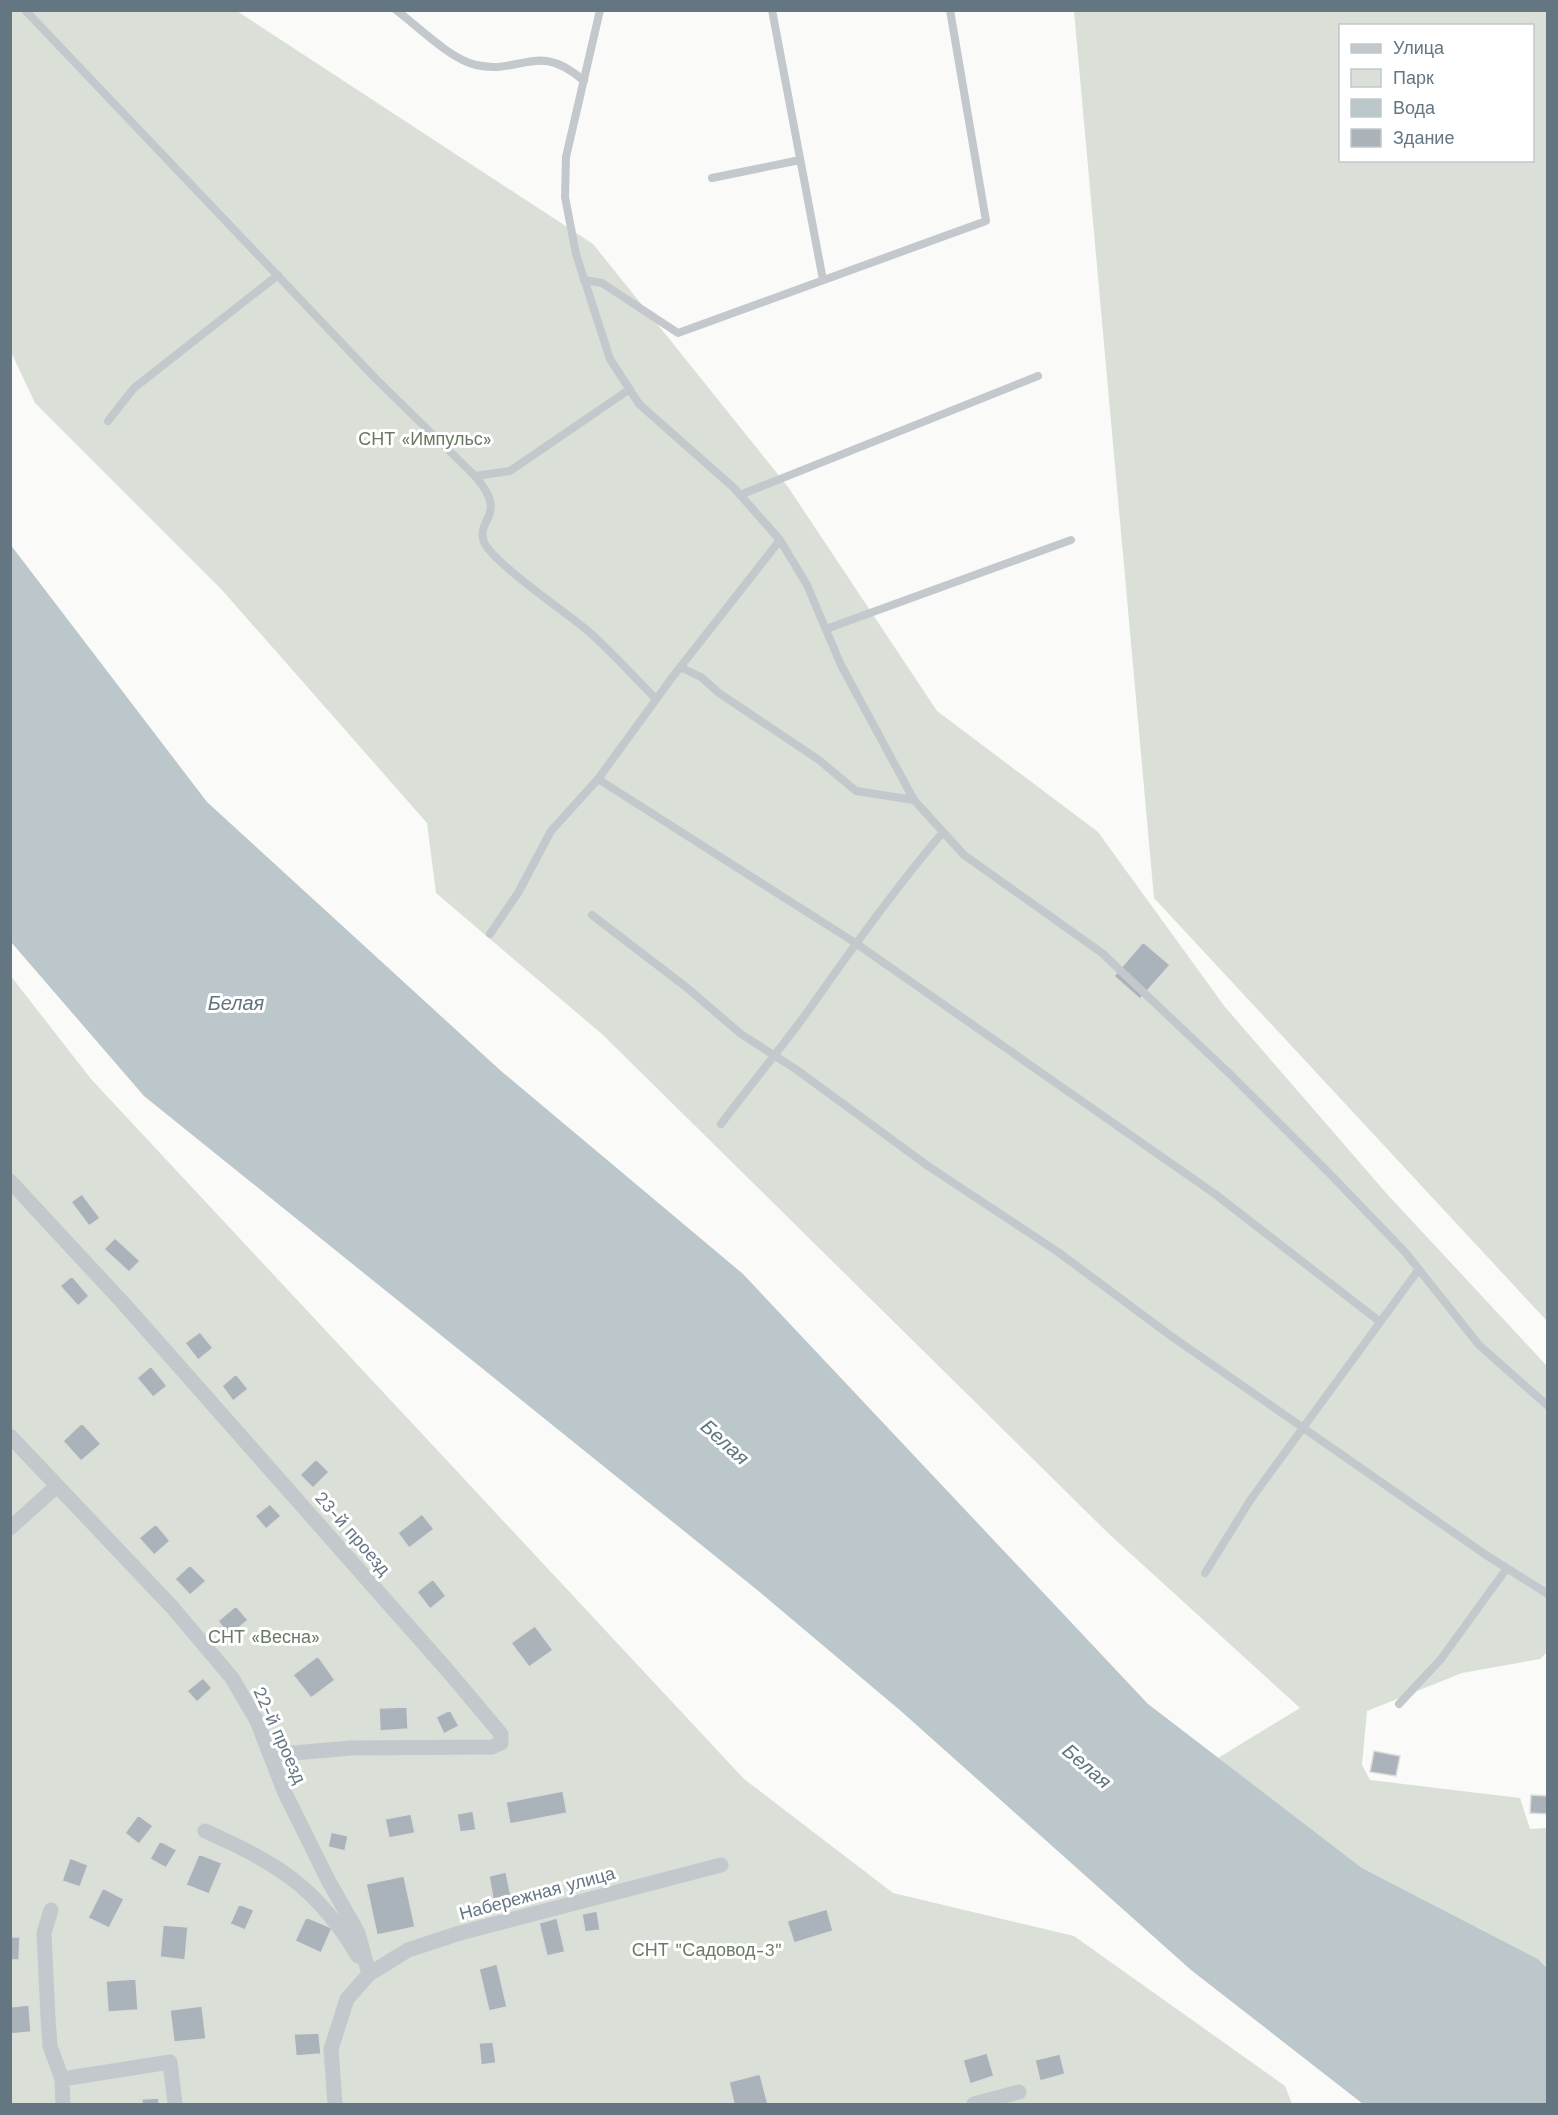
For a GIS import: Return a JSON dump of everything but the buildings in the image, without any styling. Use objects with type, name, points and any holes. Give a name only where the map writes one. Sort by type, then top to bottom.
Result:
[{"type":"street","name":"23-й проезд","points":[[10,1180],[133,1314],[501,1734],[501,1743],[492,1747],[351,1748],[270,1755]]},
{"type":"street","name":"22-й проезд","points":[[11,1437],[172,1607],[232,1678],[257,1721],[285,1792],[328,1880],[358,1934],[369,1974]]},
{"type":"street","points":[[10,1528],[57,1486]]},
{"type":"street","points":[[205,1832],[281,1868],[327,1908],[369,1974]]},
{"type":"street","name":"Набережная улица","points":[[335,2104],[331,2049],[347,1999],[369,1974],[408,1950],[460,1933],[721,1865]]},
{"type":"street","points":[[51,1910],[44,1933],[48,2018],[50,2046],[62,2079],[63,2104]]},
{"type":"street","points":[[62,2079],[170,2062],[175,2104]]},
{"type":"street","points":[[974,2104],[1019,2092]]},
{"type":"lane","points":[[25,10],[375,378],[475,476],[488,492],[492,511],[484,528],[484,542],[502,563],[590,633],[656,699]]},
{"type":"lane","points":[[396,10],[458,59],[477,65],[506,65],[534,58],[558,63],[584,81]]},
{"type":"lane","points":[[600,10],[566,157],[565,197],[576,254],[610,359],[639,404],[740,495],[780,540],[807,585],[861,703],[914,800],[943,832],[964,855],[1102,953],[1232,1076],[1405,1251],[1479,1345],[1548,1406]]},
{"type":"lane","points":[[772,10],[823,280]]},
{"type":"lane","points":[[584,280],[602,283],[678,333],[986,220],[950,10]]},
{"type":"lane","points":[[712,178],[800,160]]},
{"type":"lane","points":[[108,421],[134,388],[278,275]]},
{"type":"lane","points":[[740,495],[1038,376]]},
{"type":"lane","points":[[475,476],[510,471],[630,389]]},
{"type":"lane","points":[[490,934],[518,893],[551,831],[598,779],[680,667],[780,540]]},
{"type":"lane","points":[[826,629],[1071,540]]},
{"type":"lane","points":[[680,667],[701,677],[719,693],[819,760],[856,791],[914,800]]},
{"type":"lane","points":[[598,779],[854,942],[1215,1194],[1378,1321]]},
{"type":"lane","points":[[721,1124],[772,1054],[812,1005],[854,942],[943,832]]},
{"type":"lane","points":[[592,915],[686,987],[741,1034],[928,1166],[1058,1252],[1171,1336],[1548,1594]]},
{"type":"lane","points":[[1205,1573],[1251,1499],[1378,1321],[1419,1269]]},
{"type":"lane","points":[[10,1431],[11,1437]]},
{"type":"lane","points":[[1400,1704],[1441,1659],[1507,1568]]},
{"type":"green space","name":"СНТ «Импульс»","points":[[11,11],[237,11],[593,244],[788,487],[937,711],[1098,832],[1225,1007],[1387,1194],[1547,1366],[1547,1652],[1540,1659],[1462,1673],[1367,1711],[1362,1765],[1370,1780],[1520,1798],[1530,1829],[1547,1828],[1547,1968],[1538,1959],[1362,1868],[1218,1758],[1300,1708],[1109,1534],[603,1035],[436,893],[427,823],[222,590],[35,403],[11,352]]},
{"type":"green space","points":[[1074,11],[1547,11],[1547,1321],[1154,898]]},
{"type":"green space","name":"СНТ «Весна»","points":[[10,975],[91,1079],[744,1779],[893,1893],[1074,1936],[1285,2086],[1292,2104],[11,2104]]},
{"type":"water","name":"Белая","points":[[10,544],[207,802],[501,1071],[743,1274],[1148,1704],[1362,1868],[1538,1959],[1547,1968],[1547,2104],[1363,2104],[1191,1970],[902,1712],[756,1589],[144,1096],[11,942]]},
{"type":"park label","name":"СНТ \"Садовод-3\"","points":[[707,1949]]}]
